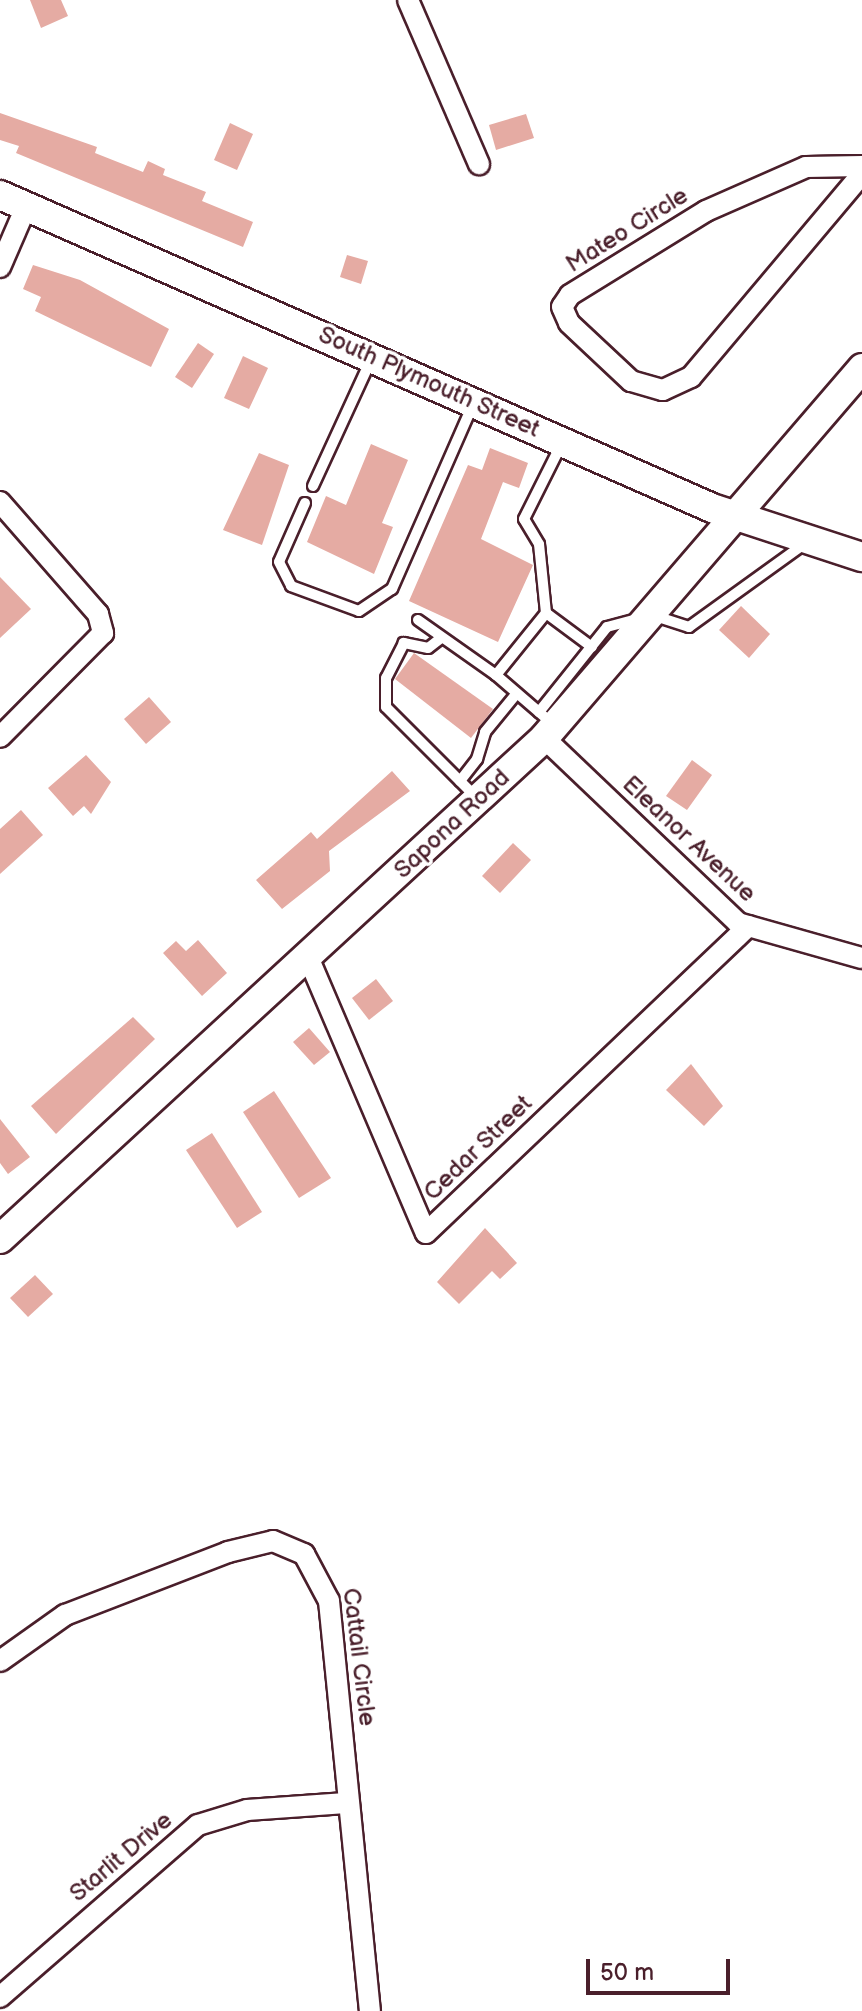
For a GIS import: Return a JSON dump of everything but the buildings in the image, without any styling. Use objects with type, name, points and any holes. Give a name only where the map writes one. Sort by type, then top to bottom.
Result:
[{"type":"street","points":[[408,0],[479,164]]},
{"type":"street","name":"Mateo Circle","points":[[862,166],[806,167],[706,211],[570,295],[562,307],[569,323],[631,381],[663,390],[691,377],[862,174]]},
{"type":"street","name":"South Plymouth Street","points":[[0,195],[735,517],[862,557]]},
{"type":"street","points":[[0,267],[26,207]]},
{"type":"street","name":"Sapona Road","points":[[0,1239],[308,957],[469,791],[546,725],[652,615],[862,368]]},
{"type":"street","points":[[0,502],[98,614],[103,633],[0,737]]},
{"type":"street","name":"Eleanor Avenue","points":[[546,725],[748,926],[862,958]]},
{"type":"street","name":"Cedar Street","points":[[308,957],[426,1233],[748,926]]},
{"type":"street","name":"Cattail Circle","points":[[0,1661],[65,1615],[257,1542],[289,1545],[317,1567],[329,1601],[346,1803],[370,2011]]},
{"type":"street","name":"Starlit Drive","points":[[0,1997],[198,1825],[247,1810],[346,1803]]},
{"type":"lane","points":[[313,486],[372,356]]},
{"type":"lane","points":[[305,503],[279,562],[291,586],[359,611],[392,589],[474,402]]},
{"type":"lane","points":[[496,675],[546,613],[539,544],[524,519],[562,441]]},
{"type":"lane","points":[[418,620],[496,675],[546,725],[607,627],[652,615],[689,627],[809,541]]},
{"type":"lane","points":[[546,613],[592,647]]},
{"type":"lane","points":[[441,638],[428,648],[404,643],[386,678],[386,707],[469,791]]},
{"type":"lane","points":[[469,791],[485,732],[517,693]]}]
